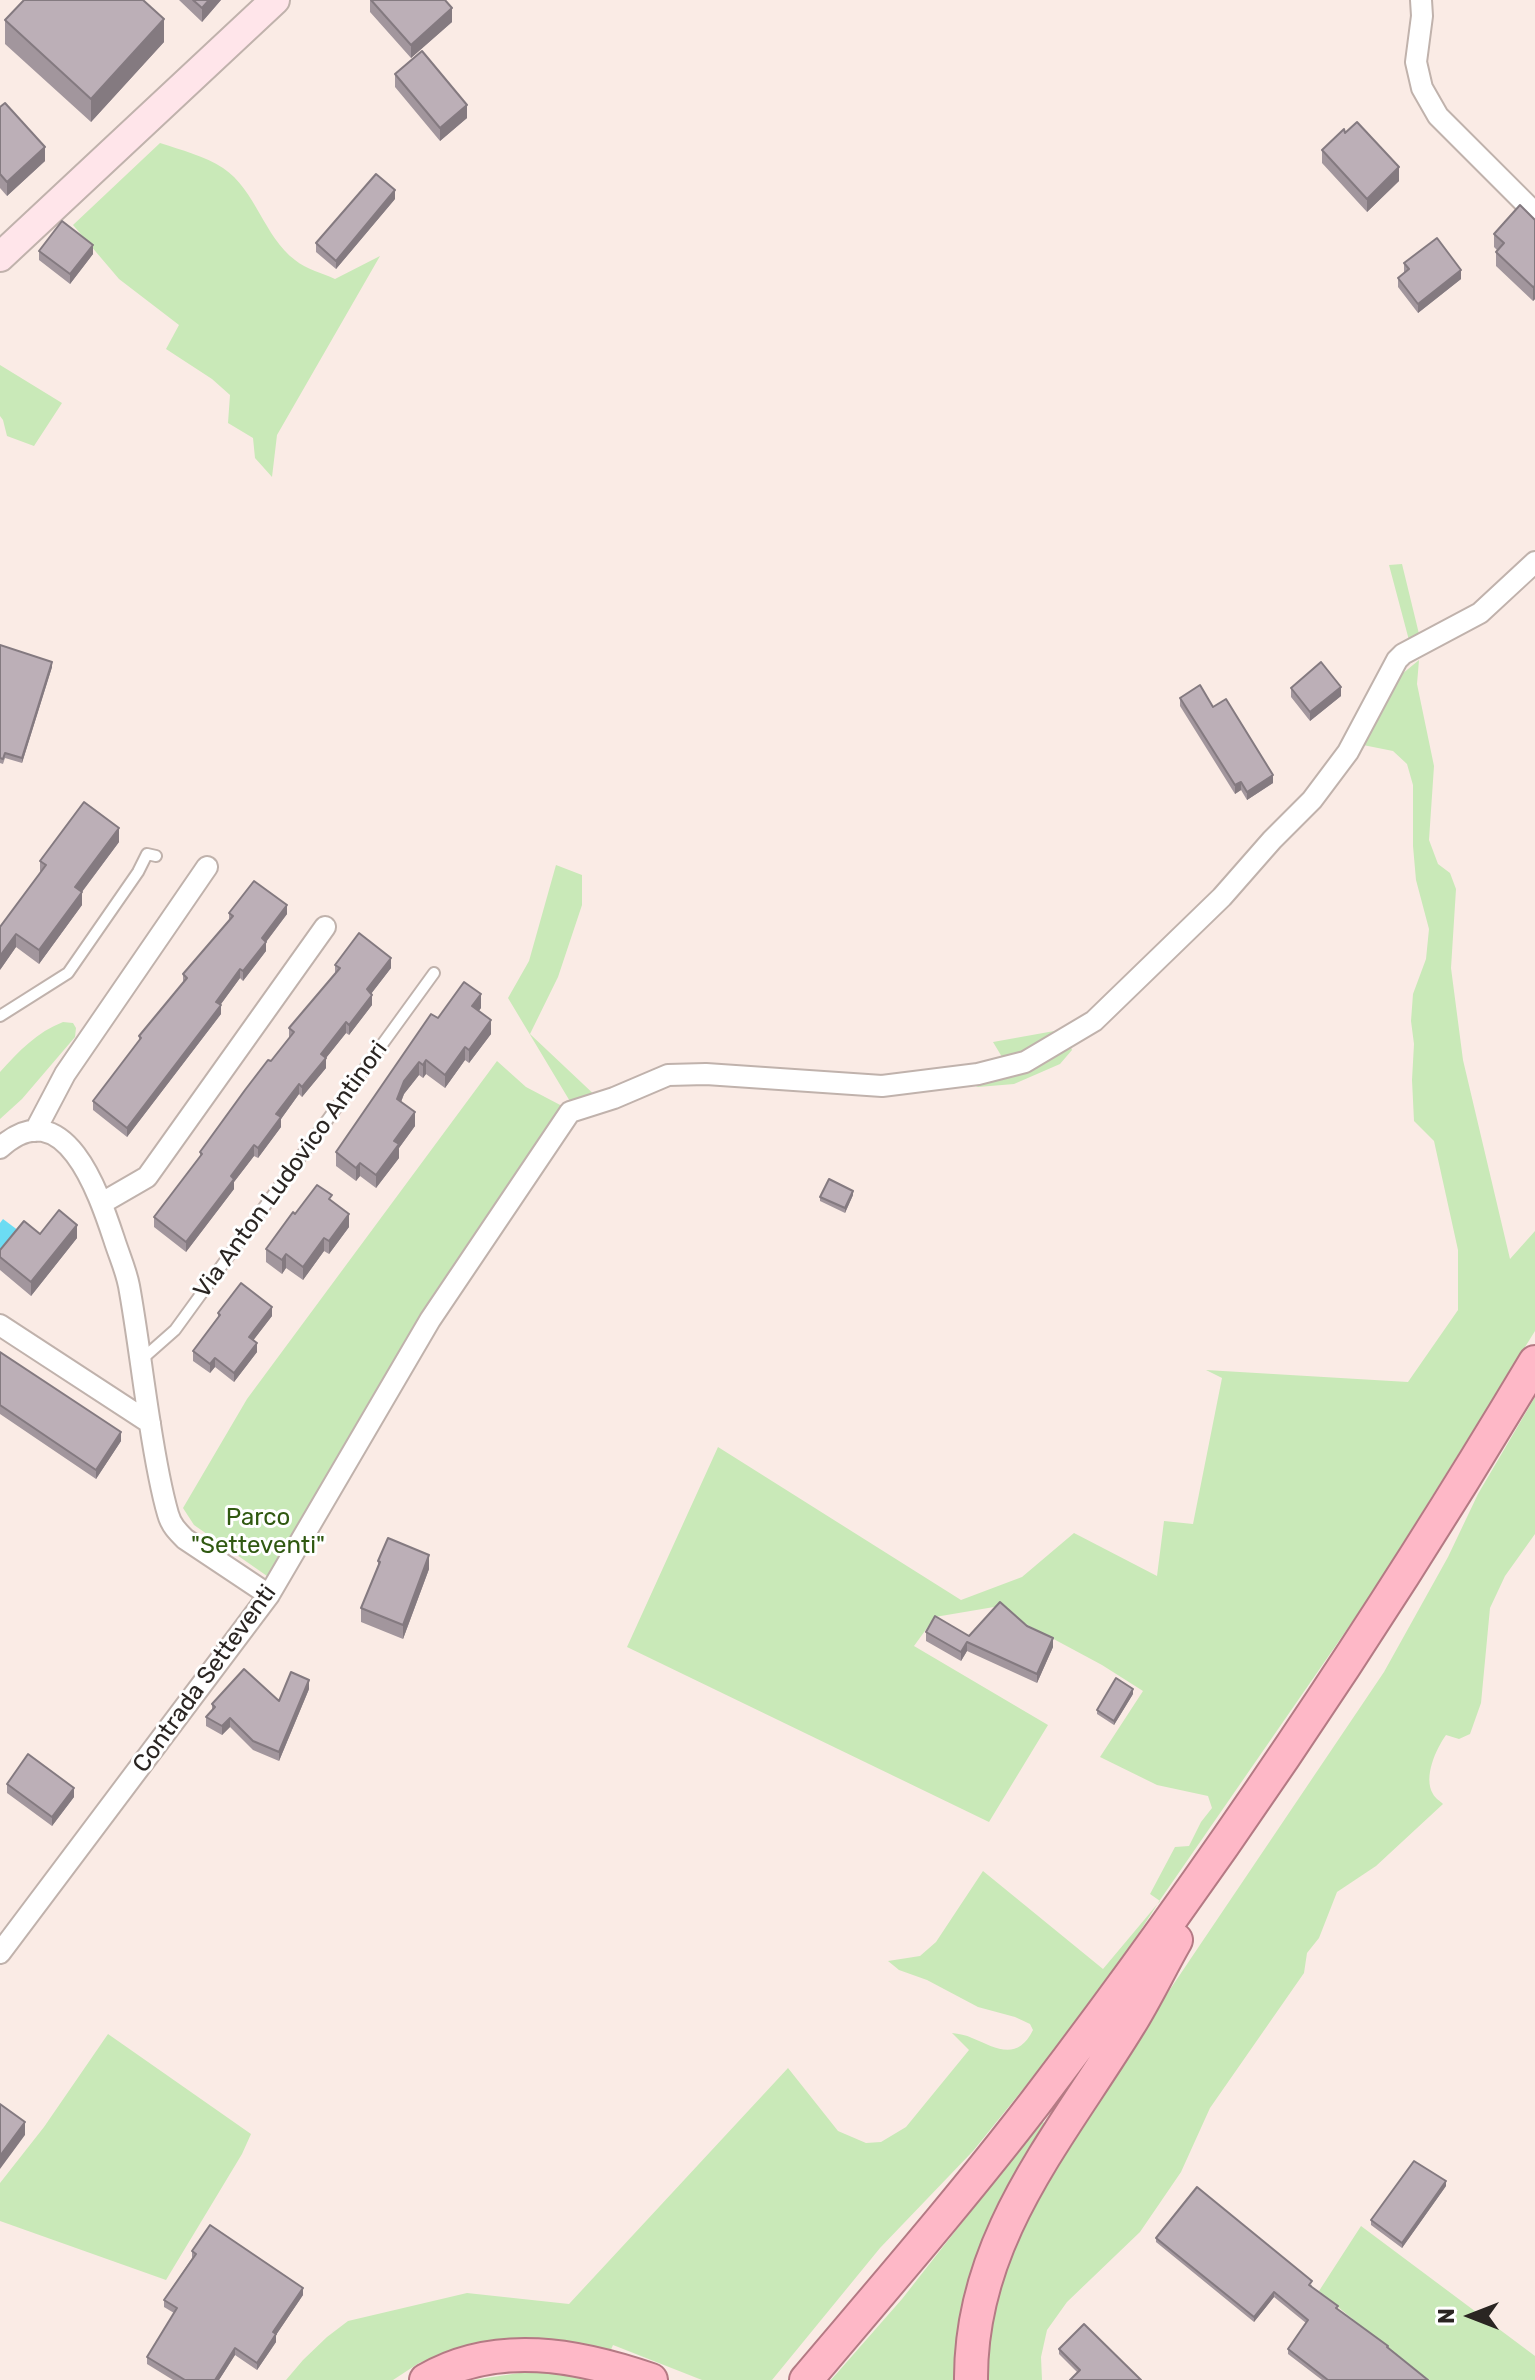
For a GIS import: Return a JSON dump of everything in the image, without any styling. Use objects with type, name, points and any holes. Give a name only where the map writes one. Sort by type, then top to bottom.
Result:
[{"type":"highway","points":[[806,2380],[952,2207],[1033,2105],[1242,1821],[1358,1646],[1535,1362]]},
{"type":"highway","points":[[971,2380],[972,2337],[983,2285],[1012,2211],[1130,2023],[1242,1821]]},
{"type":"highway","points":[[426,2380],[450,2367],[518,2354],[576,2358],[651,2380]]},
{"type":"main road","points":[[0,257],[268,2]]},
{"type":"street","points":[[1421,0],[1416,62],[1422,88],[1438,116],[1535,213]]},
{"type":"street","name":"Contrada Setteventi","points":[[0,1953],[269,1595],[430,1320],[570,1112],[614,1098],[668,1075],[706,1074],[882,1086],[978,1074],[1025,1062],[1094,1021],[1222,897],[1312,800],[1348,752],[1403,654],[1480,613],[1535,562]]},
{"type":"street","points":[[35,1131],[65,1074],[207,867]]},
{"type":"street","points":[[102,1203],[147,1177],[325,927]]},
{"type":"street","points":[[0,1148],[22,1133],[35,1131],[63,1139],[74,1150],[102,1203],[128,1283],[150,1423],[173,1527],[185,1539],[269,1595]]},
{"type":"street","points":[[0,1325],[150,1423]]},
{"type":"lane","points":[[0,1016],[68,973],[138,872],[147,854],[156,856]]},
{"type":"lane","name":"Via Anton Ludovico Antinori","points":[[140,1361],[175,1330],[434,973]]},
{"type":"green space","points":[[160,143],[209,160],[234,177],[275,239],[304,266],[335,279],[380,256],[277,435],[272,477],[255,458],[253,438],[228,423],[230,395],[212,379],[166,349],[179,325],[119,279],[73,225]]},
{"type":"green space","points":[[0,365],[62,403],[34,446],[7,436],[0,416]]},
{"type":"green space","points":[[1402,564],[1420,638],[1410,644],[1389,565]]},
{"type":"green space","points":[[1419,660],[1417,684],[1434,766],[1429,840],[1438,864],[1450,873],[1456,889],[1451,968],[1463,1060],[1510,1259],[1535,1231],[1535,1331],[1370,1596],[1160,1901],[1150,1894],[1175,1847],[1189,1846],[1212,1808],[1208,1796],[1157,1785],[1100,1757],[1143,1691],[1102,1665],[994,1607],[935,1617],[914,1646],[1048,1725],[989,1822],[627,1647],[718,1447],[961,1600],[1022,1577],[1074,1533],[1157,1576],[1164,1521],[1193,1524],[1222,1378],[1206,1370],[1408,1382],[1458,1310],[1458,1250],[1434,1141],[1414,1121],[1413,994],[1426,959],[1429,929],[1416,880],[1413,785],[1407,764],[1393,751],[1363,745],[1396,679]]},
{"type":"green space","points":[[556,865],[582,875],[582,905],[558,977],[530,1034],[600,1100],[574,1108],[508,998],[529,961]]},
{"type":"green space","points":[[1155,952],[1069,1042],[1072,1050],[1060,1064],[1014,1084],[978,1087],[954,1076],[1005,1062],[993,1042],[1071,1028]]},
{"type":"green space","points":[[63,1022],[73,1023],[75,1037],[22,1099],[0,1119],[0,1072],[37,1037]]},
{"type":"green space","name":"Parco \"Setteventi\"","points":[[497,1061],[526,1087],[564,1107],[423,1311],[267,1576],[194,1525],[183,1508],[247,1399]]},
{"type":"green space","points":[[1535,1397],[1535,1534],[1505,1576],[1490,1608],[1481,1703],[1470,1734],[1459,1739],[1446,1735],[1432,1763],[1430,1787],[1443,1804],[1376,1866],[1337,1892],[1319,1938],[1307,1953],[1304,1973],[1210,2108],[1181,2172],[1140,2232],[1067,2302],[1047,2330],[1041,2357],[1042,2380],[976,2380],[985,2313],[1028,2200],[1384,1672],[1448,1557],[1478,1494]]},
{"type":"green space","points":[[983,1871],[1103,1969],[1157,1904],[1110,1978],[973,2151],[880,2248],[772,2380],[702,2380],[613,2345],[610,2352],[457,2349],[419,2363],[393,2380],[286,2380],[327,2337],[348,2321],[467,2293],[569,2304],[788,2068],[838,2131],[866,2143],[881,2142],[906,2127],[969,2050],[952,2033],[1006,2050],[1020,2046],[1033,2030],[1030,2024],[978,2007],[927,1980],[899,1970],[888,1961],[920,1956],[936,1942]]},
{"type":"green space","points":[[108,2034],[251,2134],[166,2280],[0,2221],[0,2183],[44,2127]]},
{"type":"green space","points":[[1041,2122],[1055,2125],[971,2275],[957,2347],[957,2380],[831,2380],[902,2299]]},
{"type":"green space","points":[[1361,2226],[1535,2356],[1535,2380],[1425,2380],[1319,2291]]},
{"type":"green space","points":[[526,2372],[587,2377],[587,2380],[473,2380]]},
{"type":"water","points":[[3,1219],[19,1231],[0,1257],[0,1223]]},
{"type":"building","points":[[24,0],[143,0],[164,19],[91,99],[5,20]]},
{"type":"building","points":[[193,0],[209,0],[202,8]]},
{"type":"building","points":[[371,0],[445,0],[452,8],[411,45]]},
{"type":"building","points":[[422,51],[467,105],[440,128],[395,74]]},
{"type":"building","points":[[5,103],[45,147],[7,182],[0,174],[0,107]]},
{"type":"building","points":[[1357,122],[1399,167],[1367,199],[1322,150],[1344,129],[1345,133]]},
{"type":"building","points":[[376,174],[395,190],[336,261],[316,243]]},
{"type":"building","points":[[1520,205],[1535,220],[1533,287],[1496,252],[1504,243],[1494,234]]},
{"type":"building","points":[[62,221],[93,245],[70,274],[39,251]]},
{"type":"building","points":[[1437,238],[1461,270],[1418,304],[1398,278],[1409,269],[1404,263]]},
{"type":"building","points":[[0,645],[52,662],[22,758],[5,753],[3,759],[0,758]]},
{"type":"building","points":[[1321,662],[1341,687],[1310,712],[1291,688]]},
{"type":"building","points":[[1200,685],[1213,707],[1226,699],[1273,775],[1247,792],[1241,782],[1235,785],[1180,698]]},
{"type":"building","points":[[84,802],[119,828],[75,887],[82,892],[39,950],[16,934],[0,956],[0,927],[46,865],[40,861]]},
{"type":"building","points":[[254,881],[287,905],[262,938],[266,942],[243,971],[240,969],[216,1002],[221,1005],[127,1128],[93,1101],[141,1038],[139,1036],[187,978],[183,974],[233,916],[229,913]]},
{"type":"building","points":[[359,933],[391,958],[367,989],[372,995],[321,1054],[326,1058],[302,1087],[299,1084],[276,1114],[281,1117],[258,1148],[254,1145],[231,1176],[234,1179],[186,1242],[154,1217],[245,1090],[294,1032],[289,1028],[340,968],[335,965]]},
{"type":"building","points":[[464,982],[481,994],[472,1006],[491,1020],[469,1050],[465,1047],[445,1075],[426,1060],[423,1065],[419,1062],[404,1081],[397,1099],[415,1112],[394,1141],[399,1144],[376,1175],[360,1163],[356,1168],[336,1152],[431,1014],[438,1018]]},
{"type":"building","points":[[829,1179],[853,1191],[845,1208],[820,1197]]},
{"type":"building","points":[[317,1185],[332,1195],[329,1199],[349,1214],[329,1241],[324,1238],[303,1267],[286,1254],[282,1260],[266,1249]]},
{"type":"building","points":[[59,1210],[77,1225],[31,1282],[0,1257],[0,1250],[24,1221],[40,1234]]},
{"type":"building","points":[[241,1283],[272,1307],[249,1337],[257,1343],[234,1373],[215,1358],[210,1364],[193,1351]]},
{"type":"building","points":[[0,1352],[121,1432],[96,1470],[0,1405]]},
{"type":"building","points":[[388,1538],[429,1555],[403,1625],[361,1608]]},
{"type":"building","points":[[1000,1602],[1027,1626],[1053,1638],[1037,1674],[967,1642],[961,1652],[926,1632],[935,1616],[969,1636]]},
{"type":"building","points":[[244,1669],[279,1701],[291,1672],[309,1680],[279,1752],[253,1741],[230,1718],[222,1726],[206,1717],[215,1707],[212,1704]]},
{"type":"building","points":[[1116,1678],[1133,1689],[1114,1721],[1097,1710]]},
{"type":"building","points":[[28,1754],[74,1788],[52,1817],[7,1784]]},
{"type":"building","points":[[0,2104],[25,2122],[0,2156]]},
{"type":"building","points":[[1414,2161],[1446,2181],[1402,2243],[1371,2220]]},
{"type":"building","points":[[1197,2187],[1312,2281],[1309,2285],[1338,2306],[1336,2308],[1428,2380],[1328,2380],[1288,2349],[1308,2320],[1274,2292],[1254,2317],[1156,2238]]},
{"type":"building","points":[[210,2225],[303,2288],[273,2332],[276,2334],[257,2363],[235,2348],[215,2380],[185,2380],[147,2357],[177,2308],[164,2300],[196,2254],[192,2251]]},
{"type":"building","points":[[1084,2324],[1141,2380],[1070,2380],[1080,2370],[1059,2349]]}]
